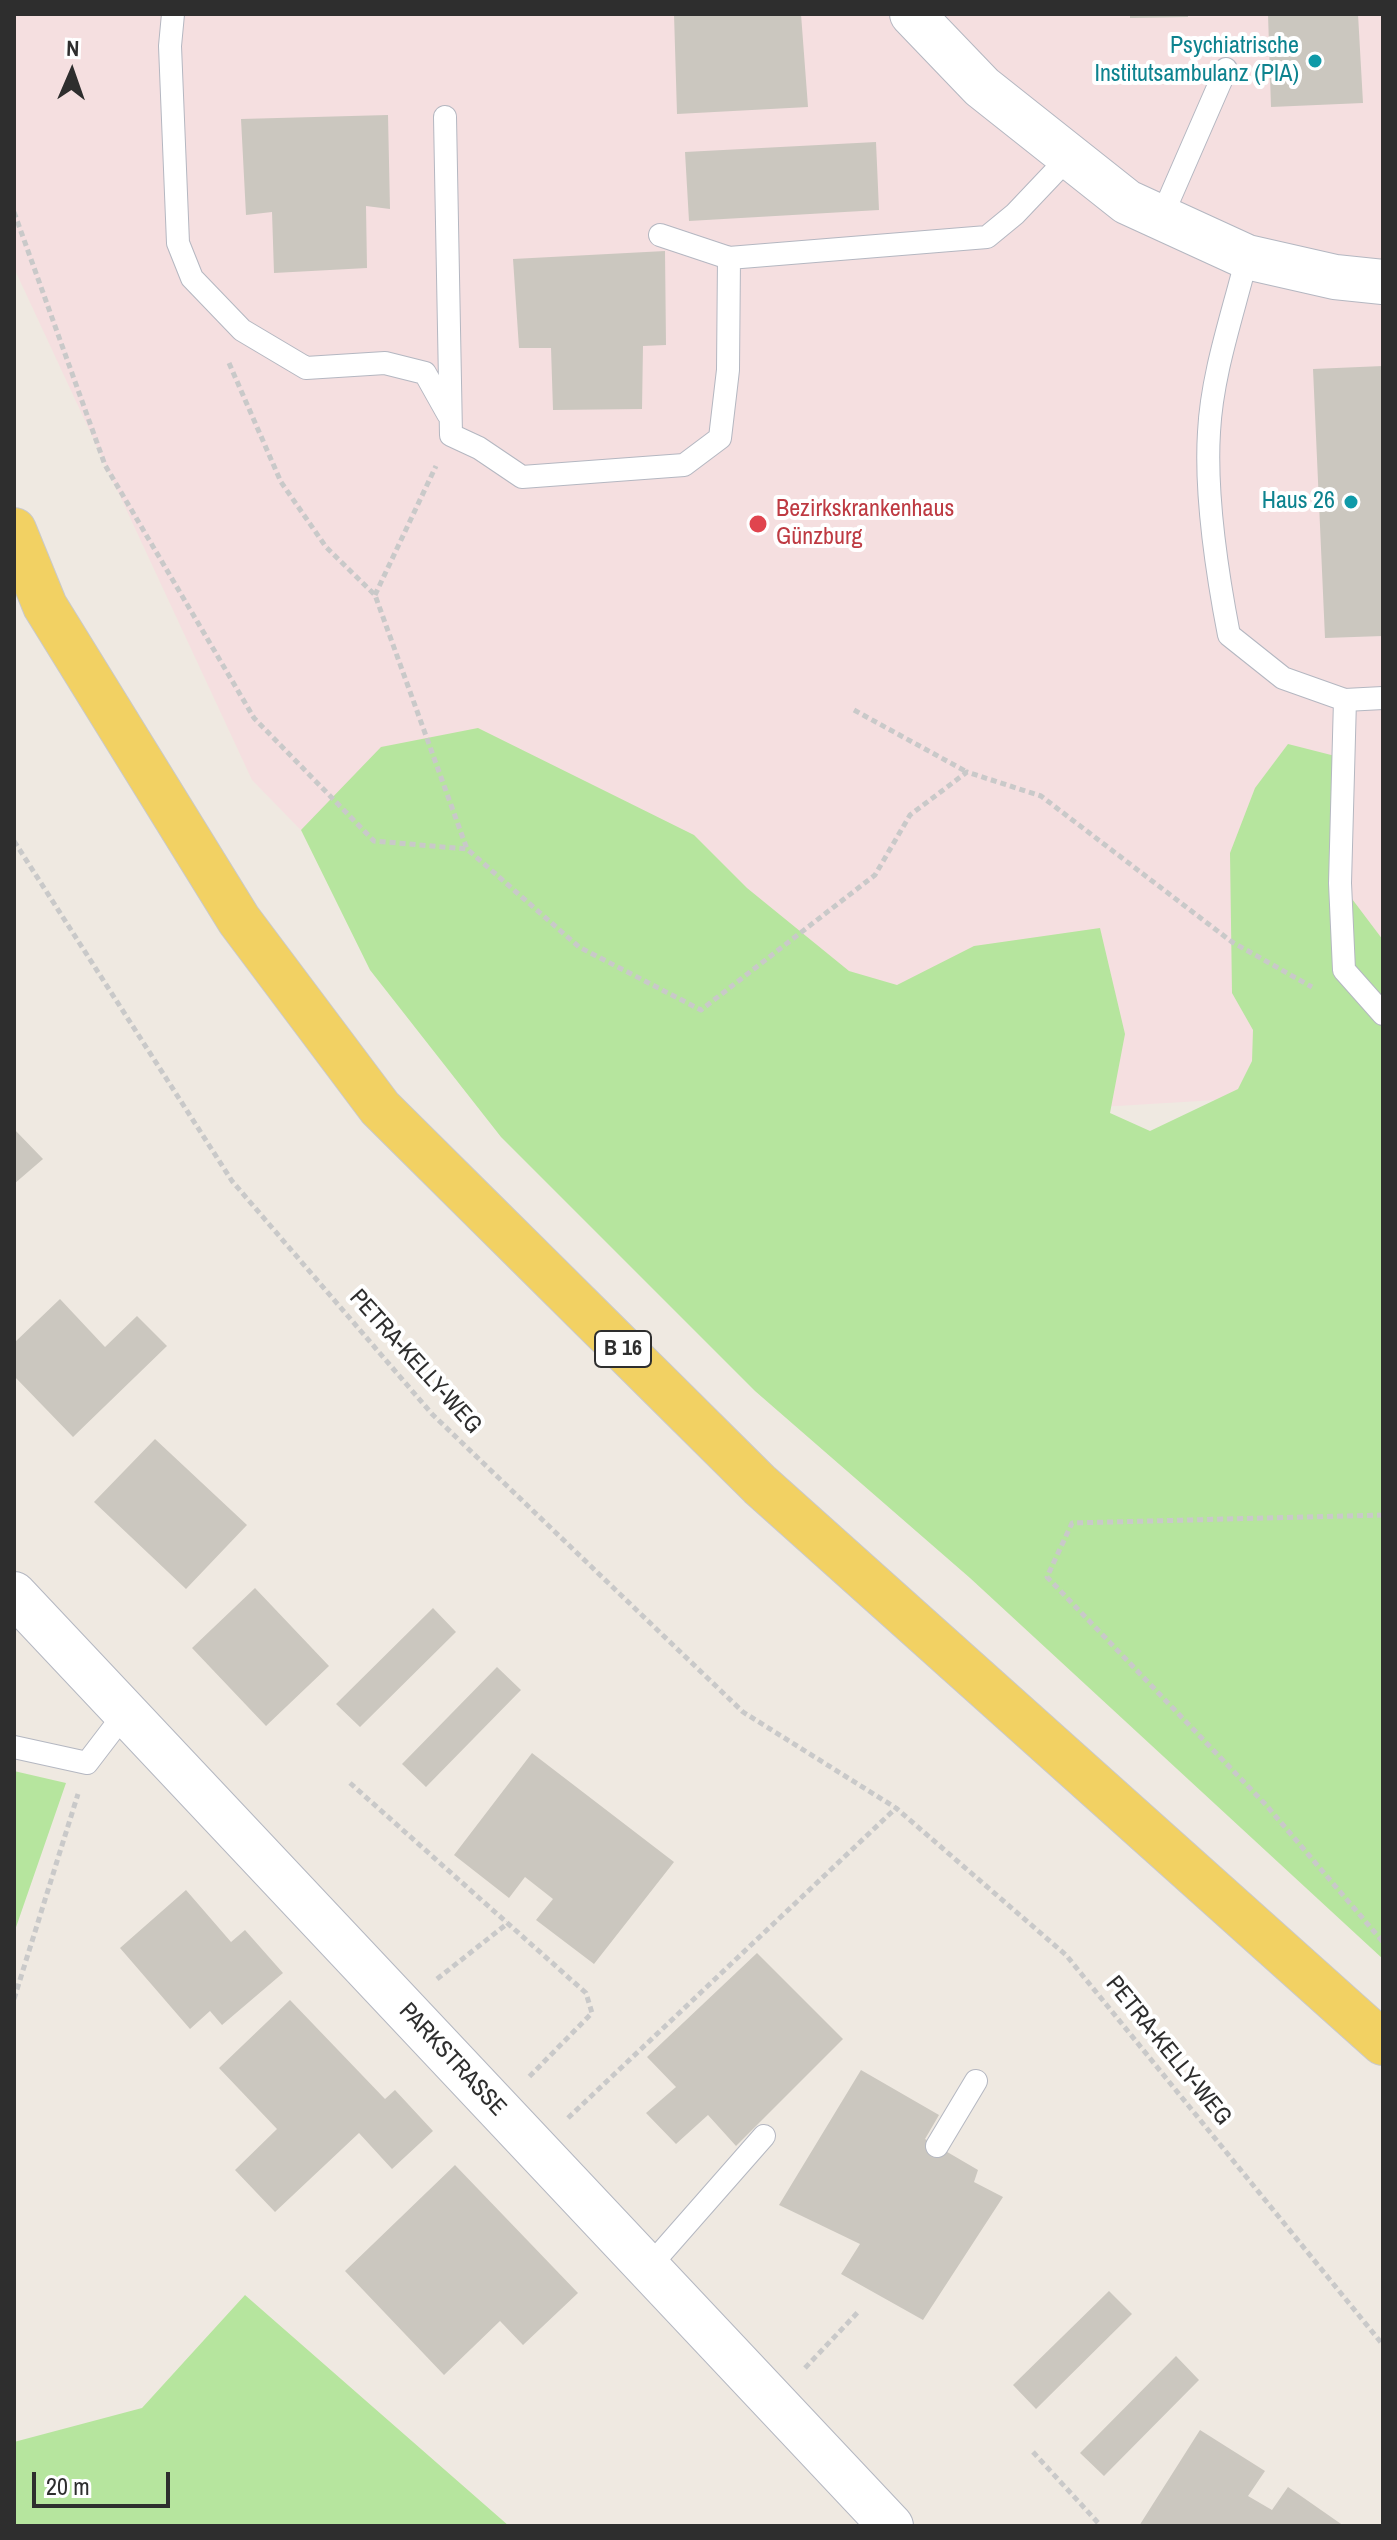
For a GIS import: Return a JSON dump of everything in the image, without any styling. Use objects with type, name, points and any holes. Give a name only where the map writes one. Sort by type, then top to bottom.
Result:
[{"type":"main road","name":"B 16","points":[[14,530],[45,606],[239,920],[380,1108],[760,1485],[1383,2043]]},
{"type":"street","points":[[912,14],[982,87],[1127,202],[1247,257],[1335,277],[1383,282]]},
{"type":"street","name":"PARKSTRASSE","points":[[14,1594],[771,2402],[891,2526]]},
{"type":"lane","points":[[173,14],[170,46],[178,243],[192,278],[242,330],[306,368],[385,363],[425,373],[451,427],[522,477],[684,465],[720,438],[728,370],[729,258]]},
{"type":"lane","points":[[1161,218],[1226,69]]},
{"type":"lane","points":[[445,117],[451,427]]},
{"type":"lane","points":[[660,235],[729,258],[987,237],[1015,214],[1069,157]]},
{"type":"lane","points":[[1247,257],[1219,368],[1209,433],[1216,569],[1229,635],[1283,678],[1345,700],[1383,698]]},
{"type":"lane","points":[[1345,700],[1340,883],[1344,970],[1383,1014]]},
{"type":"lane","points":[[14,1747],[87,1763],[126,1712]]},
{"type":"lane","points":[[937,2146],[976,2081]]},
{"type":"lane","points":[[648,2268],[764,2136]]},
{"type":"path","points":[[14,212],[105,465],[254,718],[374,841],[467,849]]},
{"type":"path","points":[[223,350],[281,482],[326,547],[375,595],[467,849],[579,947],[701,1010],[875,875],[910,815],[967,772]]},
{"type":"path","points":[[375,595],[451,427]]},
{"type":"path","points":[[854,710],[967,772],[1041,796],[1232,942],[1314,988]]},
{"type":"path","name":"PETRA-KELLY-WEG","points":[[14,841],[232,1181],[432,1414],[743,1712],[896,1808],[1066,1955],[1383,2345]]},
{"type":"path","points":[[1383,1515],[1072,1523],[1047,1577],[1266,1805],[1383,1942]]},
{"type":"path","points":[[14,1999],[87,1763]]},
{"type":"path","points":[[350,1783],[586,1993],[592,2013],[497,2109]]},
{"type":"path","points":[[537,2150],[896,1808]]},
{"type":"path","points":[[402,2005],[508,1923]]},
{"type":"path","points":[[771,2402],[859,2311]]},
{"type":"path","points":[[1033,2452],[1101,2526]]},
{"type":"shaded area","name":"Bezirkskrankenhaus Günzburg","points":[[14,14],[1383,14],[1383,1090],[600,1137],[252,780],[14,268]]},
{"type":"green space","points":[[478,728],[694,835],[747,888],[849,971],[897,985],[974,946],[1100,928],[1125,1034],[1110,1113],[1150,1131],[1238,1089],[1252,1061],[1253,1030],[1232,993],[1230,853],[1255,788],[1288,744],[1343,758],[1340,883],[1383,940],[1383,1959],[970,1578],[755,1391],[501,1137],[370,970],[301,830],[381,747]]},
{"type":"green space","points":[[14,1771],[66,1783],[14,1933]]},
{"type":"green space","points":[[245,2295],[509,2526],[14,2526],[14,2442],[142,2408]]},
{"type":"building","points":[[674,14],[801,14],[808,107],[677,114]]},
{"type":"building","points":[[1130,14],[1188,14],[1188,17],[1130,18]]},
{"type":"building","name":"Psychiatrische Institutsambulanz (PIA)","points":[[1268,14],[1358,14],[1363,103],[1271,107]]},
{"type":"building","points":[[388,115],[390,209],[366,206],[367,268],[274,273],[272,212],[246,215],[241,119]]},
{"type":"building","points":[[876,142],[879,210],[689,221],[685,152]]},
{"type":"building","points":[[665,251],[666,345],[643,346],[642,409],[553,410],[551,348],[519,348],[513,259]]},
{"type":"building","name":"Haus 26","points":[[1383,366],[1383,636],[1325,638],[1313,369]]},
{"type":"building","points":[[14,1129],[43,1159],[14,1184]]},
{"type":"building","points":[[60,1299],[105,1347],[137,1316],[167,1346],[73,1437],[14,1376],[14,1343]]},
{"type":"building","points":[[155,1439],[247,1525],[186,1589],[94,1502]]},
{"type":"building","points":[[255,1588],[329,1666],[266,1726],[192,1648]]},
{"type":"building","points":[[433,1608],[456,1632],[360,1727],[336,1704]]},
{"type":"building","points":[[497,1667],[521,1690],[426,1787],[402,1764]]},
{"type":"building","points":[[532,1753],[674,1862],[594,1964],[536,1920],[553,1899],[525,1877],[509,1898],[454,1855]]},
{"type":"building","points":[[186,1890],[231,1942],[245,1930],[283,1973],[222,2025],[210,2011],[190,2029],[120,1948]]},
{"type":"building","points":[[757,1953],[843,2039],[736,2146],[708,2115],[676,2144],[646,2113],[676,2087],[647,2057]]},
{"type":"building","points":[[290,2000],[385,2099],[395,2090],[433,2131],[392,2169],[359,2133],[275,2212],[235,2170],[277,2129],[219,2068]]},
{"type":"building","points":[[861,2070],[939,2115],[925,2139],[978,2170],[974,2182],[1003,2197],[923,2320],[841,2274],[860,2244],[779,2205]]},
{"type":"building","points":[[455,2165],[578,2293],[523,2345],[500,2321],[444,2375],[345,2271]]},
{"type":"building","points":[[1109,2291],[1132,2314],[1036,2409],[1013,2385]]},
{"type":"building","points":[[1176,2356],[1199,2380],[1104,2476],[1080,2453]]},
{"type":"building","points":[[1200,2430],[1265,2471],[1248,2496],[1272,2510],[1288,2487],[1344,2526],[1139,2526]]},
{"type":"place","name":"Psychiatrische Institutsambulanz (PIA)","points":[[1315,61]]},
{"type":"place","name":"Haus 26","points":[[1351,502]]},
{"type":"place","name":"Bezirkskrankenhaus Günzburg","points":[[758,524]]}]
